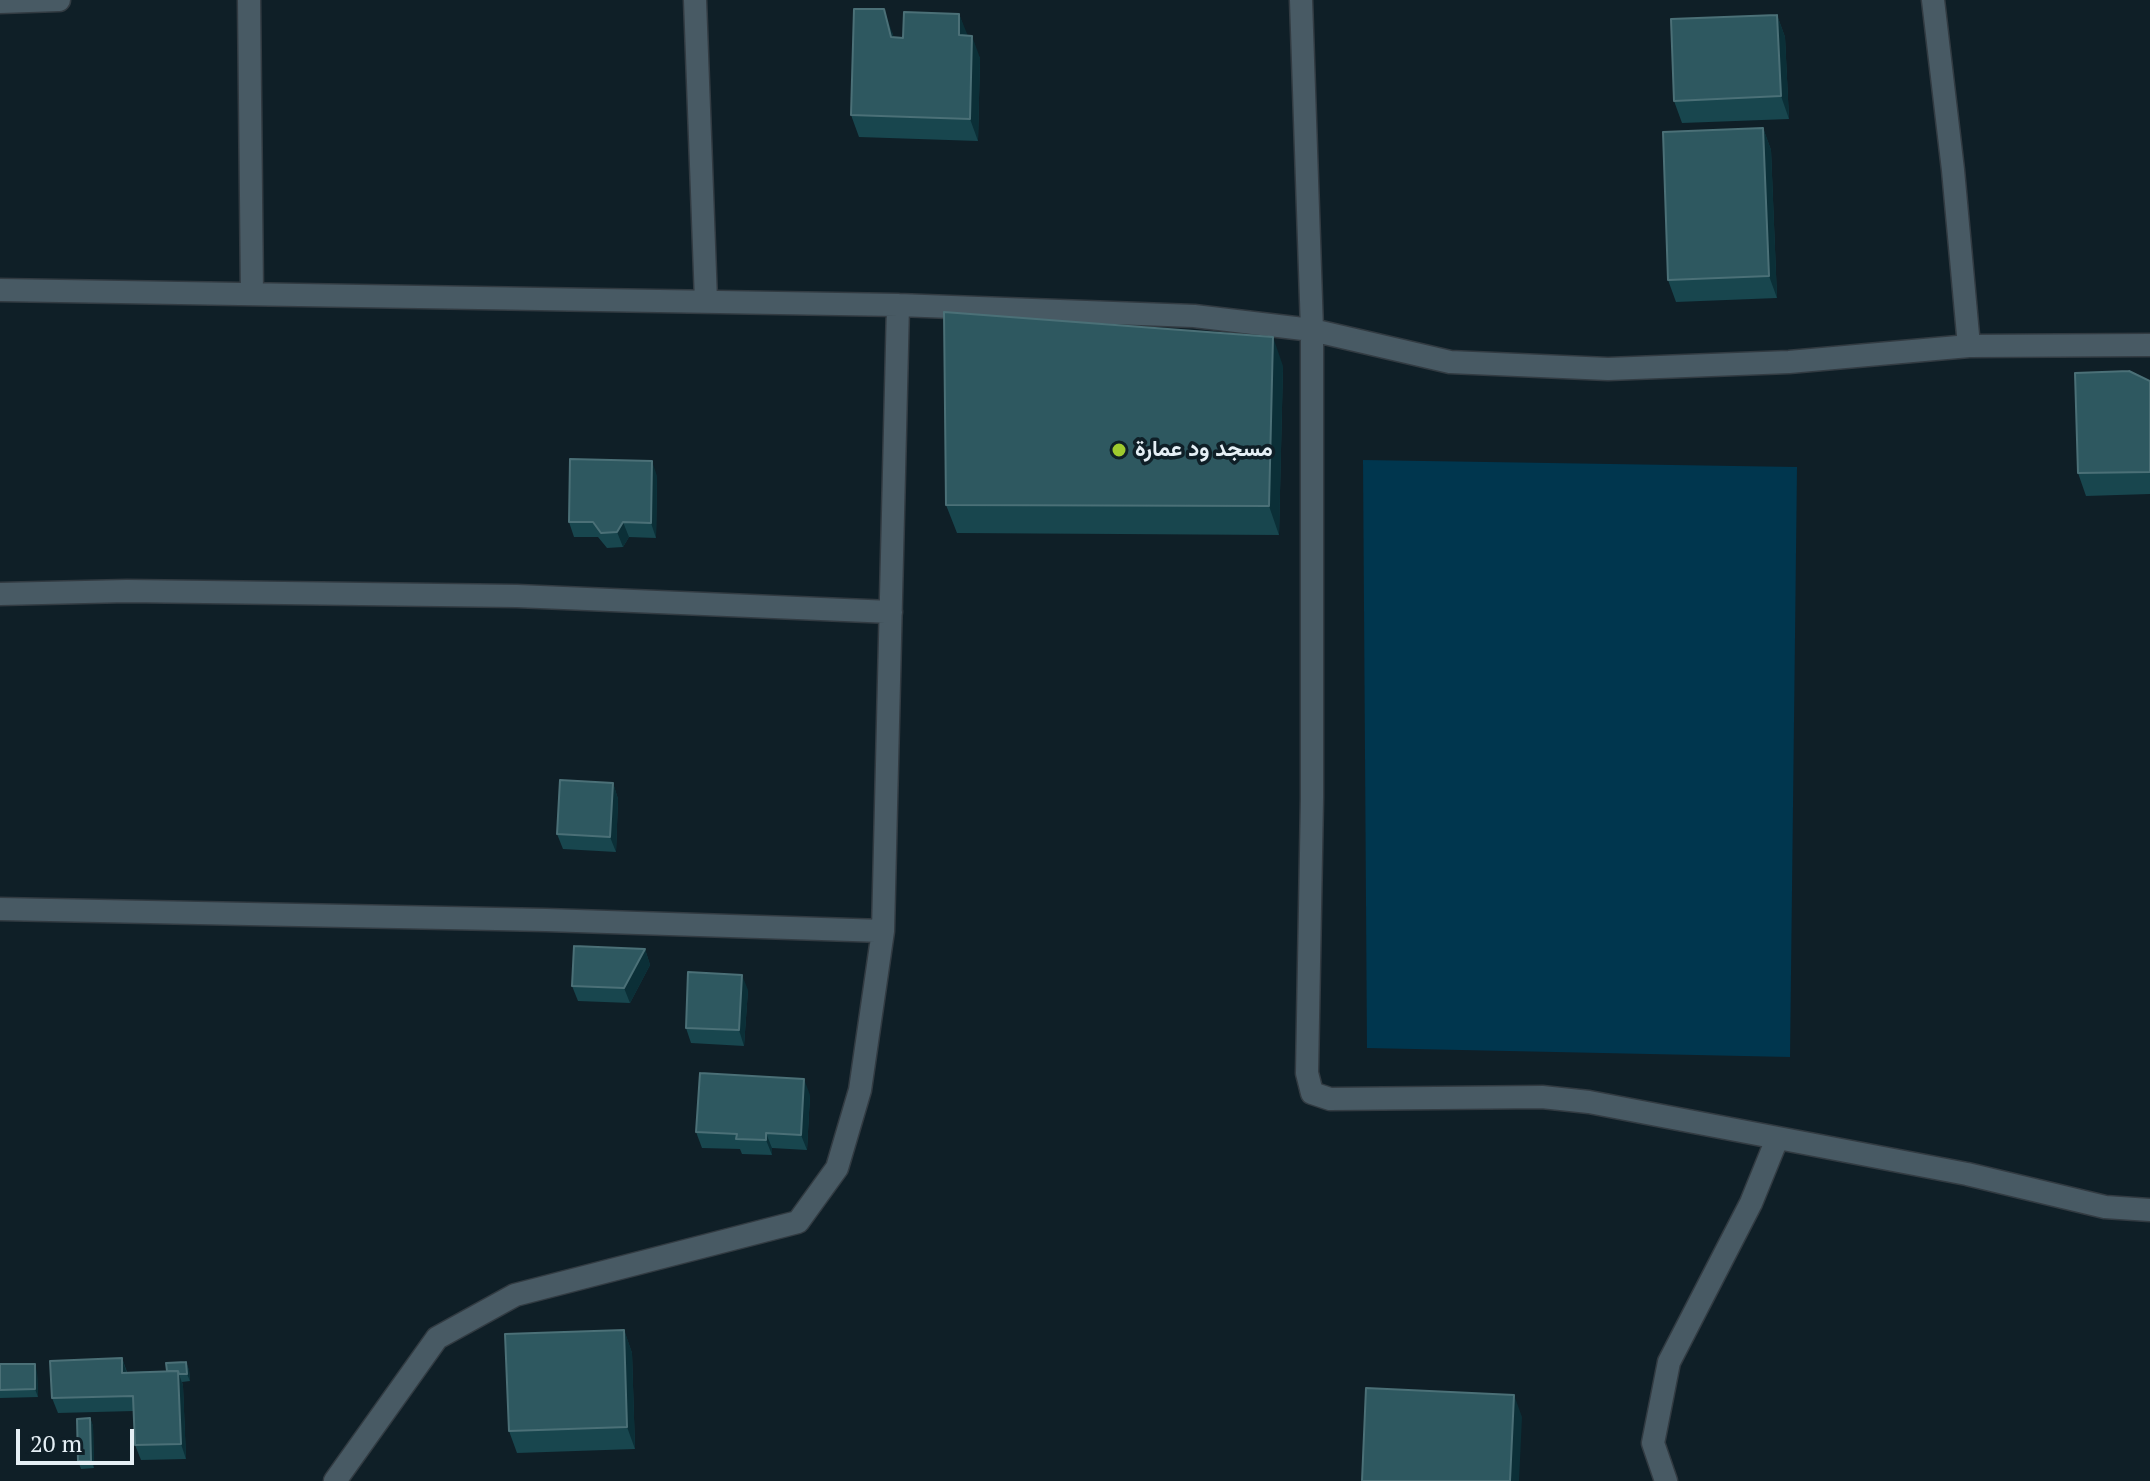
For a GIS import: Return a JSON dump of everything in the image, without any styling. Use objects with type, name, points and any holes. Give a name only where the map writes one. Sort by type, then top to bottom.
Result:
[{"type":"street","points":[[0,2],[59,0]]},
{"type":"street","points":[[249,0],[252,294]]},
{"type":"street","points":[[695,0],[706,301]]},
{"type":"street","points":[[1301,0],[1312,330],[1312,798],[1307,1073],[1312,1093],[1330,1099],[1542,1097],[1589,1102],[1967,1174],[2105,1207],[2150,1210]]},
{"type":"street","points":[[1933,0],[1969,346]]},
{"type":"street","points":[[0,290],[898,305],[1194,316],[1312,330],[1450,362],[1608,369],[1789,362],[1969,346],[2150,345]]},
{"type":"street","points":[[335,1481],[437,1338],[515,1295],[798,1222],[837,1168],[860,1090],[883,931],[898,305]]},
{"type":"street","points":[[0,594],[127,591],[517,596],[891,612]]},
{"type":"street","points":[[0,909],[484,918],[883,931]]},
{"type":"street","points":[[1666,1481],[1653,1443],[1669,1362],[1751,1203],[1777,1139]]},
{"type":"shaded area","points":[[1363,460],[1797,467],[1790,1057],[1367,1048]]},
{"type":"building","points":[[854,9],[884,9],[891,37],[903,38],[904,12],[959,14],[959,35],[972,36],[970,119],[851,115]]},
{"type":"building","points":[[1777,15],[1781,96],[1674,101],[1671,19]]},
{"type":"building","points":[[1763,128],[1769,276],[1668,280],[1663,132]]},
{"type":"building","name":"مسجد ود عمارة","points":[[944,312],[1273,337],[1269,506],[946,505]]},
{"type":"building","points":[[2129,371],[2150,381],[2150,472],[2078,473],[2075,373]]},
{"type":"building","points":[[570,459],[652,461],[651,523],[623,522],[617,532],[601,533],[593,522],[569,522]]},
{"type":"building","points":[[560,780],[613,783],[610,837],[557,834]]},
{"type":"building","points":[[574,946],[645,949],[624,988],[572,986]]},
{"type":"building","points":[[688,972],[742,975],[739,1030],[686,1028]]},
{"type":"building","points":[[700,1073],[804,1079],[801,1135],[766,1133],[766,1140],[736,1139],[737,1134],[696,1132]]},
{"type":"building","points":[[624,1330],[627,1427],[509,1431],[505,1334]]},
{"type":"building","points":[[122,1358],[122,1373],[178,1371],[181,1444],[135,1445],[133,1396],[52,1398],[50,1361]]},
{"type":"building","points":[[186,1362],[187,1374],[167,1371],[166,1363]]},
{"type":"building","points":[[0,1364],[35,1364],[35,1389],[0,1390]]},
{"type":"building","points":[[1366,1388],[1514,1395],[1510,1481],[1362,1481]]},
{"type":"building","points":[[90,1418],[91,1461],[78,1461],[77,1419]]},
{"type":"place","name":"مسجد ود عمارة","points":[[1119,450]]}]
